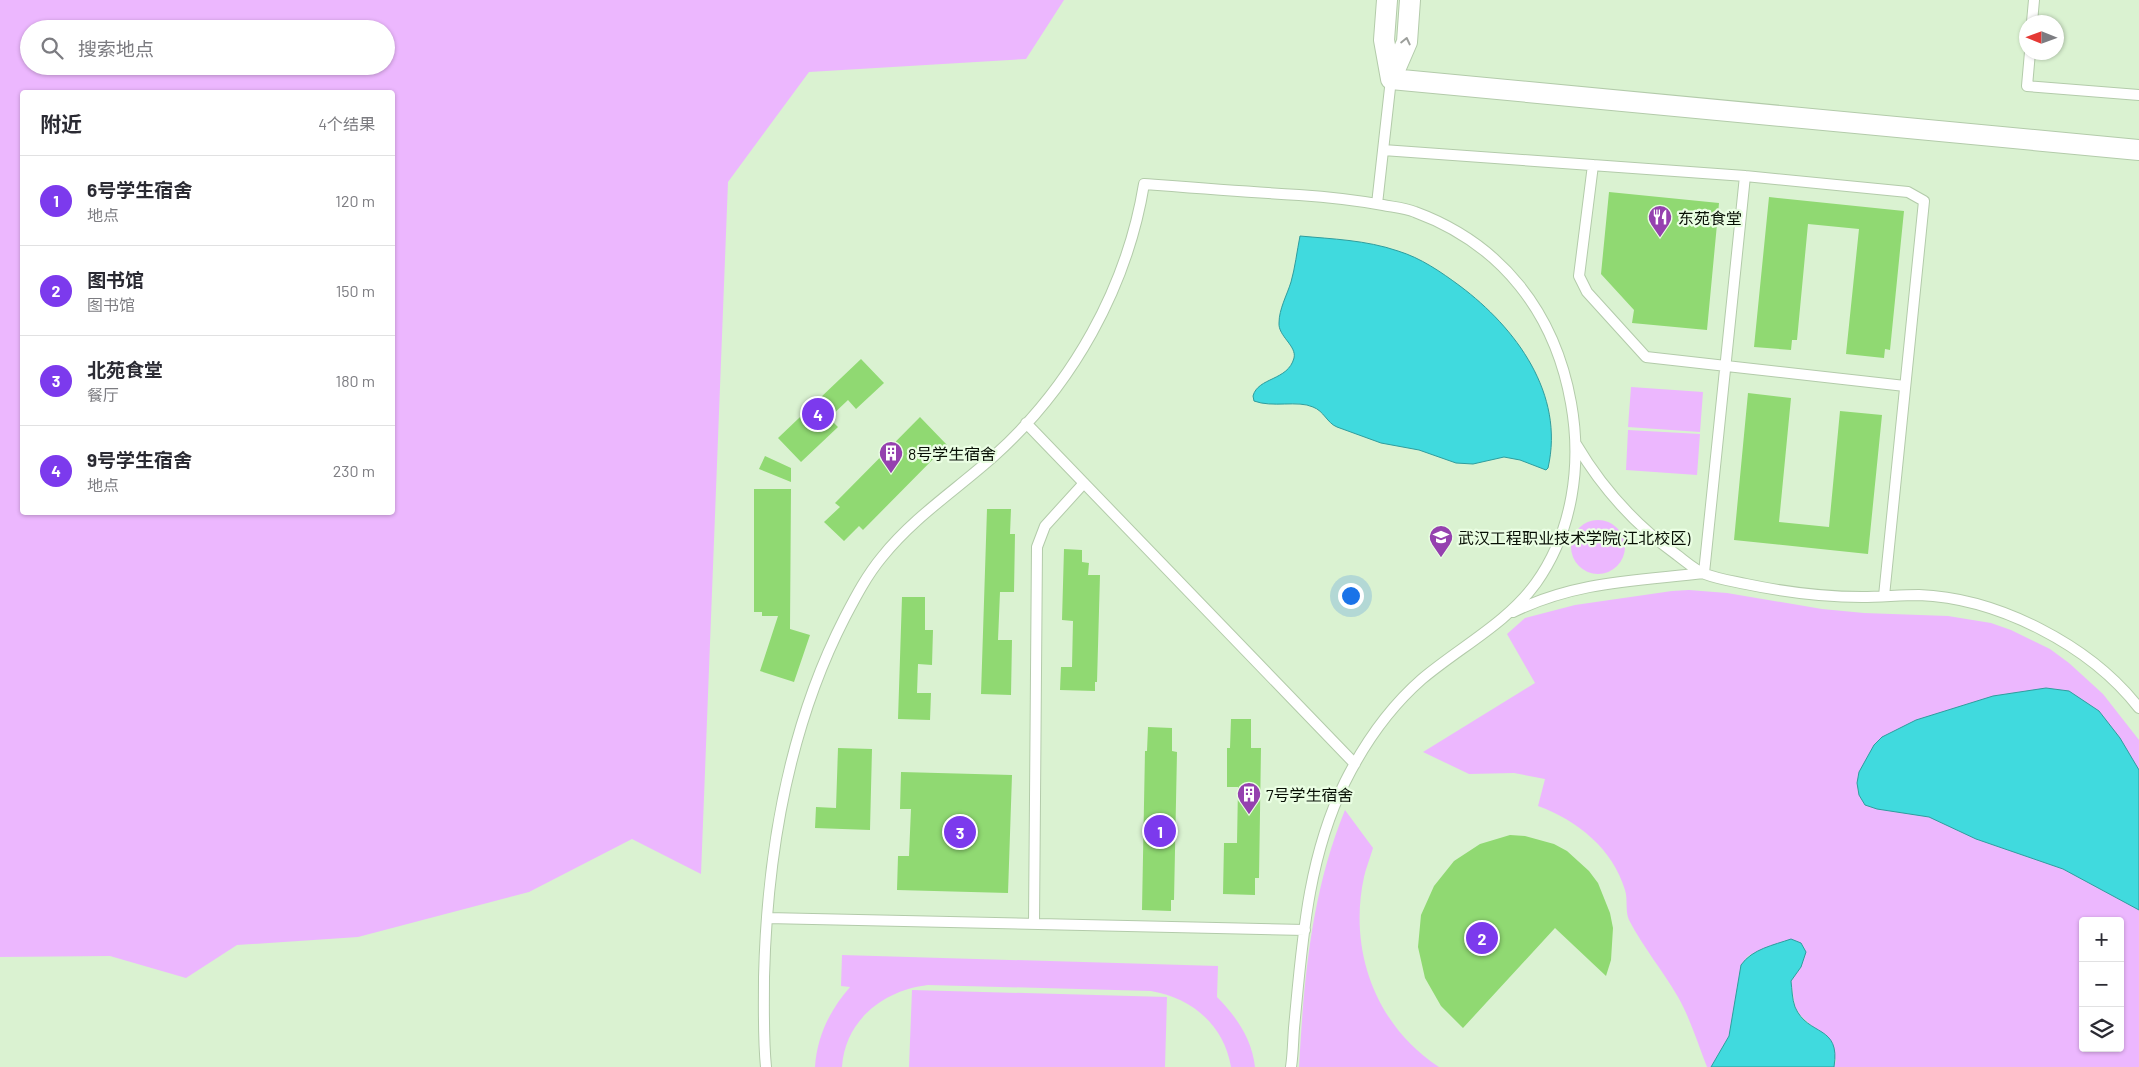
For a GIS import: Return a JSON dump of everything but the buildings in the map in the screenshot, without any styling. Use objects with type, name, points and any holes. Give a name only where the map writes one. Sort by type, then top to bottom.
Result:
[{"type":"street","points":[[1387,0],[1384,40],[1391,79]]},
{"type":"street","points":[[1391,79],[1407,42],[1410,0]]},
{"type":"street","points":[[1391,79],[2139,150]]},
{"type":"lane","points":[[2033,15],[2034,0]]},
{"type":"lane","points":[[2029,60],[2027,86],[2139,95]]},
{"type":"lane","points":[[1377,204],[1391,79]]},
{"type":"lane","points":[[1383,150],[1745,176],[1908,192],[1924,201],[1884,596]]},
{"type":"lane","points":[[1593,166],[1579,276],[1587,292],[1646,356],[1905,386]]},
{"type":"lane","points":[[1704,574],[1745,176]]},
{"type":"lane","points":[[766,1067],[764,1014],[767,918],[775,852],[782,808],[800,731],[823,665],[854,600],[880,559],[900,536],[928,510],[996,454],[1061,382],[1079,355],[1109,299],[1131,244],[1139,215],[1144,184],[1343,198],[1412,210],[1439,223],[1483,250],[1515,280],[1540,313],[1557,347],[1566,377],[1574,416],[1575,464],[1570,506],[1557,547],[1535,584],[1504,616],[1421,680],[1388,714],[1355,764],[1334,807],[1323,836],[1308,897],[1291,1067]]},
{"type":"lane","points":[[1026,423],[1355,764]]},
{"type":"lane","points":[[1575,443],[1591,469],[1624,510],[1664,546],[1704,574]]},
{"type":"lane","points":[[1034,924],[1037,547],[1046,526],[1084,483]]},
{"type":"lane","points":[[1504,616],[1546,598],[1589,586],[1610,582],[1704,574],[1735,582],[1798,593],[1831,596],[1918,595],[1963,601],[2021,620],[2069,646],[2106,673],[2139,708]]},
{"type":"lane","points":[[767,918],[1305,930]]},
{"type":"shaded area","points":[[0,0],[1064,0],[1026,59],[809,72],[728,182],[701,874],[632,839],[529,892],[358,937],[237,945],[186,978],[110,956],[0,957]]},
{"type":"shaded area","points":[[1631,387],[1703,392],[1700,432],[1628,427]]},
{"type":"shaded area","points":[[1628,430],[1700,434],[1697,475],[1626,470]]},
{"type":"shaded area","points":[[1593,520],[1603,520],[1613,524],[1621,532],[1625,547],[1621,562],[1613,570],[1603,574],[1593,574],[1583,570],[1575,562],[1571,552],[1571,542],[1575,532],[1583,524]]},
{"type":"shaded area","points":[[1689,590],[1727,593],[1822,609],[1864,613],[1948,616],[1991,623],[2011,630],[2050,649],[2069,663],[2103,694],[2139,740],[2139,1067],[1834,1067],[1836,1060],[1813,1027],[1801,1016],[1795,1007],[1791,981],[1801,967],[1758,951],[1748,956],[1741,965],[1729,1036],[1711,1067],[1707,1067],[1682,1005],[1629,920],[1625,890],[1612,862],[1592,838],[1580,828],[1538,806],[1545,779],[1514,773],[1469,774],[1423,752],[1535,683],[1507,634],[1525,618],[1575,605]]},
{"type":"shaded area","points":[[1345,810],[1373,848],[1364,877],[1360,905],[1360,932],[1364,959],[1372,984],[1383,1008],[1398,1030],[1417,1050],[1439,1067],[1299,1067],[1311,937],[1324,873],[1333,841]]},
{"type":"shaded area","points":[[842,955],[1218,966],[1217,997],[1237,1020],[1247,1038],[1255,1067],[1231,1067],[1221,1038],[1204,1016],[1180,1000],[1151,991],[928,985],[896,993],[870,1010],[851,1035],[845,1050],[842,1067],[815,1067],[818,1045],[826,1024],[836,1005],[850,987],[841,986]]},
{"type":"shaded area","points":[[912,990],[1167,997],[1165,1067],[909,1067]]},
{"type":"water","points":[[1300,236],[1361,242],[1386,247],[1406,254],[1423,261],[1481,303],[1517,343],[1531,365],[1542,389],[1549,414],[1551,441],[1548,468],[1546,470],[1520,460],[1504,457],[1473,464],[1456,463],[1419,450],[1381,443],[1337,427],[1317,409],[1307,405],[1269,404],[1254,401],[1253,396],[1256,390],[1261,385],[1286,371],[1294,358],[1293,349],[1279,328],[1279,318],[1292,277]]},
{"type":"water","points":[[2046,688],[2069,691],[2099,711],[2120,738],[2139,770],[2139,910],[2063,869],[1976,839],[1929,817],[1877,809],[1865,805],[1859,795],[1857,783],[1859,772],[1874,745],[1882,737],[1916,720],[1993,696]]},
{"type":"water","points":[[1791,939],[1801,943],[1806,952],[1801,967],[1791,981],[1795,1007],[1808,1023],[1828,1037],[1833,1044],[1835,1053],[1834,1067],[1711,1067],[1729,1036],[1741,965],[1757,951]]},
{"type":"place","name":"东苑食堂","points":[[1660,238]]},
{"type":"place","name":"9号学生宿舍","points":[[818,414]]},
{"type":"place","name":"8号学生宿舍","points":[[891,474]]},
{"type":"place","name":"武汉工程职业技术学院(江北校区)","points":[[1441,558]]},
{"type":"place","name":"7号学生宿舍","points":[[1249,815]]},
{"type":"place","name":"6号学生宿舍","points":[[1160,831]]},
{"type":"place","name":"北苑食堂","points":[[960,832]]},
{"type":"place","name":"图书馆","points":[[1482,938]]}]
